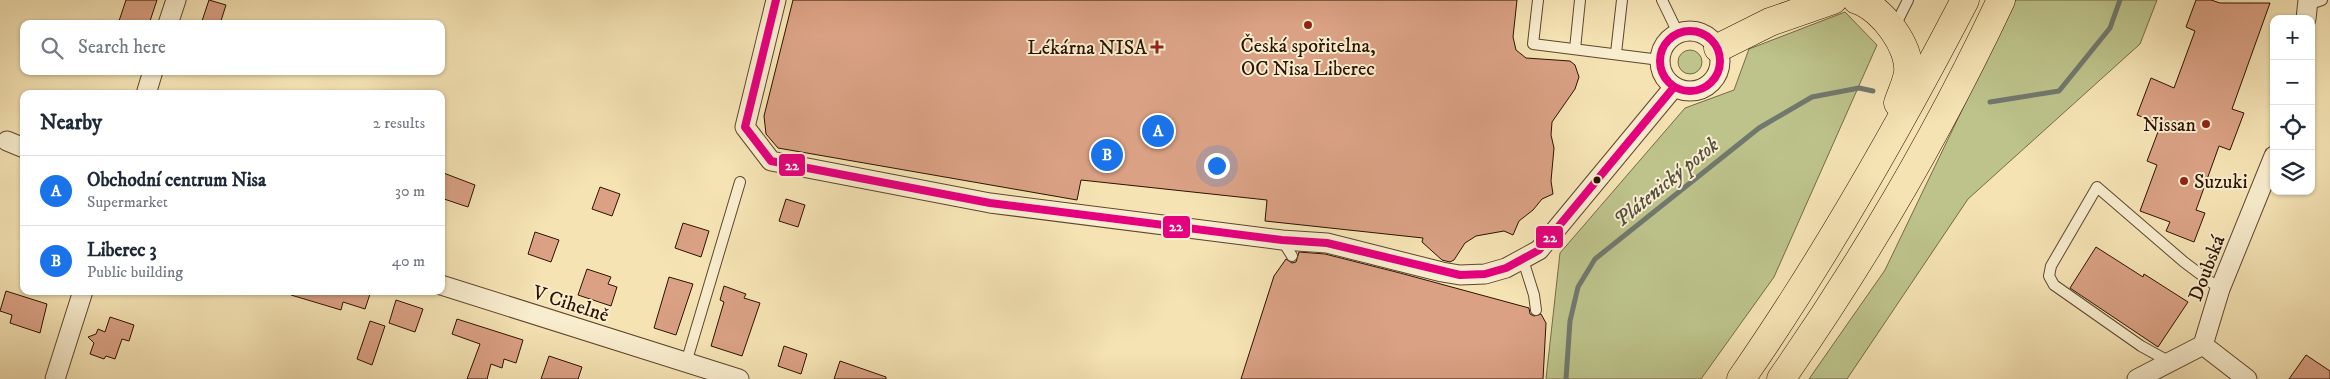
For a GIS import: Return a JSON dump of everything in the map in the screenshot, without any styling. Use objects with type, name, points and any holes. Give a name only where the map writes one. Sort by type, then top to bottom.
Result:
[{"type":"highway","points":[[1770,22],[1791,0]]},
{"type":"highway","points":[[1718,48],[1770,22],[1833,0]]},
{"type":"highway","points":[[1741,379],[1793,303],[1865,186],[1965,0]]},
{"type":"highway","points":[[1781,379],[1824,317],[1891,206],[1954,94],[2001,0]]},
{"type":"highway","points":[[1865,3],[1893,30],[1906,54],[1908,72],[1906,83],[1865,186]]},
{"type":"street","points":[[169,20],[176,0]]},
{"type":"street","points":[[776,0],[745,127],[771,162],[990,203],[1287,248],[1328,243],[1460,275],[1485,274],[1506,268],[1538,250],[1674,87]]},
{"type":"street","points":[[1687,30],[1705,34],[1718,48],[1721,57],[1720,67],[1711,84],[1693,91],[1674,87],[1661,70],[1660,60],[1665,44],[1678,33],[1687,30]]},
{"type":"street","points":[[147,90],[152,75]]},
{"type":"street","name":"Doubská","points":[[2203,345],[2220,290],[2266,166]]},
{"type":"street","name":"V Cihelně","points":[[445,286],[684,371],[739,379]]},
{"type":"street","points":[[55,379],[82,295]]},
{"type":"street","points":[[2137,379],[2161,370],[2203,345],[2247,379]]},
{"type":"lane","points":[[1538,0],[1533,44],[1660,60]]},
{"type":"lane","points":[[1575,49],[1580,0]]},
{"type":"lane","points":[[1616,53],[1622,0]]},
{"type":"lane","points":[[1662,0],[1678,33]]},
{"type":"lane","points":[[1893,30],[1908,0]]},
{"type":"lane","points":[[684,371],[740,182]]},
{"type":"lane","points":[[2161,370],[2141,346],[2054,285],[2048,276],[2051,266],[2098,187],[2184,262],[2220,290]]},
{"type":"lane","points":[[1523,260],[1534,295],[1536,310]]},
{"type":"green space","points":[[2015,0],[2157,0],[2140,44],[1968,199],[1847,379],[1809,379],[1885,270]]},
{"type":"green space","points":[[1845,12],[1877,45],[1774,277],[1701,379],[1546,379],[1560,253],[1685,108],[1734,90],[1749,49]]},
{"type":"green space","points":[[1690,50],[1698,54],[1702,62],[1698,70],[1690,74],[1682,70],[1678,62],[1682,54]]},
{"type":"building","points":[[126,0],[157,0],[150,20],[119,20]]},
{"type":"building","points":[[209,0],[226,5],[221,20],[202,20]]},
{"type":"building","points":[[793,0],[1517,0],[1513,37],[1516,50],[1526,58],[1570,61],[1575,65],[1579,77],[1575,89],[1552,122],[1551,135],[1554,148],[1551,181],[1553,194],[1542,199],[1533,210],[1519,221],[1513,235],[1504,231],[1476,236],[1465,243],[1454,260],[1450,262],[1442,260],[1422,242],[1423,238],[1265,221],[1267,200],[1081,180],[1077,200],[778,148],[766,134],[764,116]]},
{"type":"building","points":[[2196,0],[2211,0],[2220,3],[2270,3],[2232,109],[2244,113],[2230,150],[2219,146],[2196,210],[2205,213],[2194,242],[2166,231],[2170,222],[2140,211],[2157,165],[2147,161],[2161,124],[2137,115],[2151,78],[2174,88],[2195,31],[2186,27]]},
{"type":"building","points":[[445,174],[475,185],[468,207],[445,199]]},
{"type":"building","points":[[600,187],[620,194],[612,216],[592,209]]},
{"type":"building","points":[[786,199],[805,205],[798,227],[779,221]]},
{"type":"building","points":[[683,223],[709,231],[701,257],[675,248]]},
{"type":"building","points":[[535,232],[559,240],[551,262],[528,254]]},
{"type":"building","points":[[2096,247],[2143,277],[2144,274],[2188,302],[2158,347],[2070,288]]},
{"type":"building","points":[[1299,252],[1325,254],[1400,273],[1529,308],[1530,314],[1534,316],[1541,314],[1546,323],[1543,379],[1241,379],[1274,276],[1286,259],[1292,263],[1296,262]]},
{"type":"building","points":[[587,269],[611,277],[608,284],[617,287],[611,306],[578,295]]},
{"type":"building","points":[[669,277],[693,284],[676,335],[654,328]]},
{"type":"building","points":[[724,286],[746,294],[744,298],[760,303],[742,356],[711,346],[724,302],[720,300]]},
{"type":"building","points":[[6,291],[47,304],[40,333],[10,323],[12,315],[0,311]]},
{"type":"building","points":[[291,295],[370,295],[365,309],[343,302],[341,310]]},
{"type":"building","points":[[396,300],[423,309],[415,332],[389,323]]},
{"type":"building","points":[[110,317],[134,325],[129,341],[122,339],[115,359],[106,356],[104,359],[90,354],[94,343],[88,337],[96,334],[98,329],[105,332]]},
{"type":"building","points":[[457,319],[523,340],[516,363],[504,359],[502,368],[491,364],[487,379],[467,379],[480,344],[452,334]]},
{"type":"building","points":[[370,321],[385,326],[372,365],[357,359]]},
{"type":"building","points":[[784,346],[807,354],[801,374],[778,366]]},
{"type":"building","points":[[2306,355],[2330,371],[2330,379],[2289,379]]},
{"type":"building","points":[[549,356],[582,367],[578,379],[541,379]]},
{"type":"building","points":[[840,361],[886,377],[886,379],[834,379]]},
{"type":"waterway","name":"Plátenický potok","points":[[1990,102],[2059,91],[2110,28],[2120,0]]},
{"type":"waterway","name":"Plátenický potok","points":[[1566,379],[1570,321],[1578,287],[1595,259],[1759,128],[1812,97],[1859,88],[1873,91]]},
{"type":"transit line","name":"22","points":[[776,0],[745,127],[771,161],[990,203],[1282,240],[1327,243],[1460,275],[1485,274],[1506,268],[1539,250],[1674,87]]},
{"type":"transit line","name":"22","points":[[1684,31],[1696,31],[1707,36],[1715,44],[1720,55],[1720,61],[1718,73],[1707,86],[1696,91],[1684,91],[1673,86],[1665,78],[1660,67],[1660,55],[1665,44],[1673,36],[1684,31]]},
{"type":"place","name":"Česká spořitelna, OC Nisa Liberec","points":[[1308,25]]},
{"type":"place","name":"Lékárna NISA","points":[[1157,47]]},
{"type":"place","name":"Nissan","points":[[2206,124]]},
{"type":"place","name":"Obchodní centrum Nisa","points":[[1158,131]]},
{"type":"place","name":"Liberec 3","points":[[1107,155]]},
{"type":"place","name":"Suzuki","points":[[2184,181]]}]
